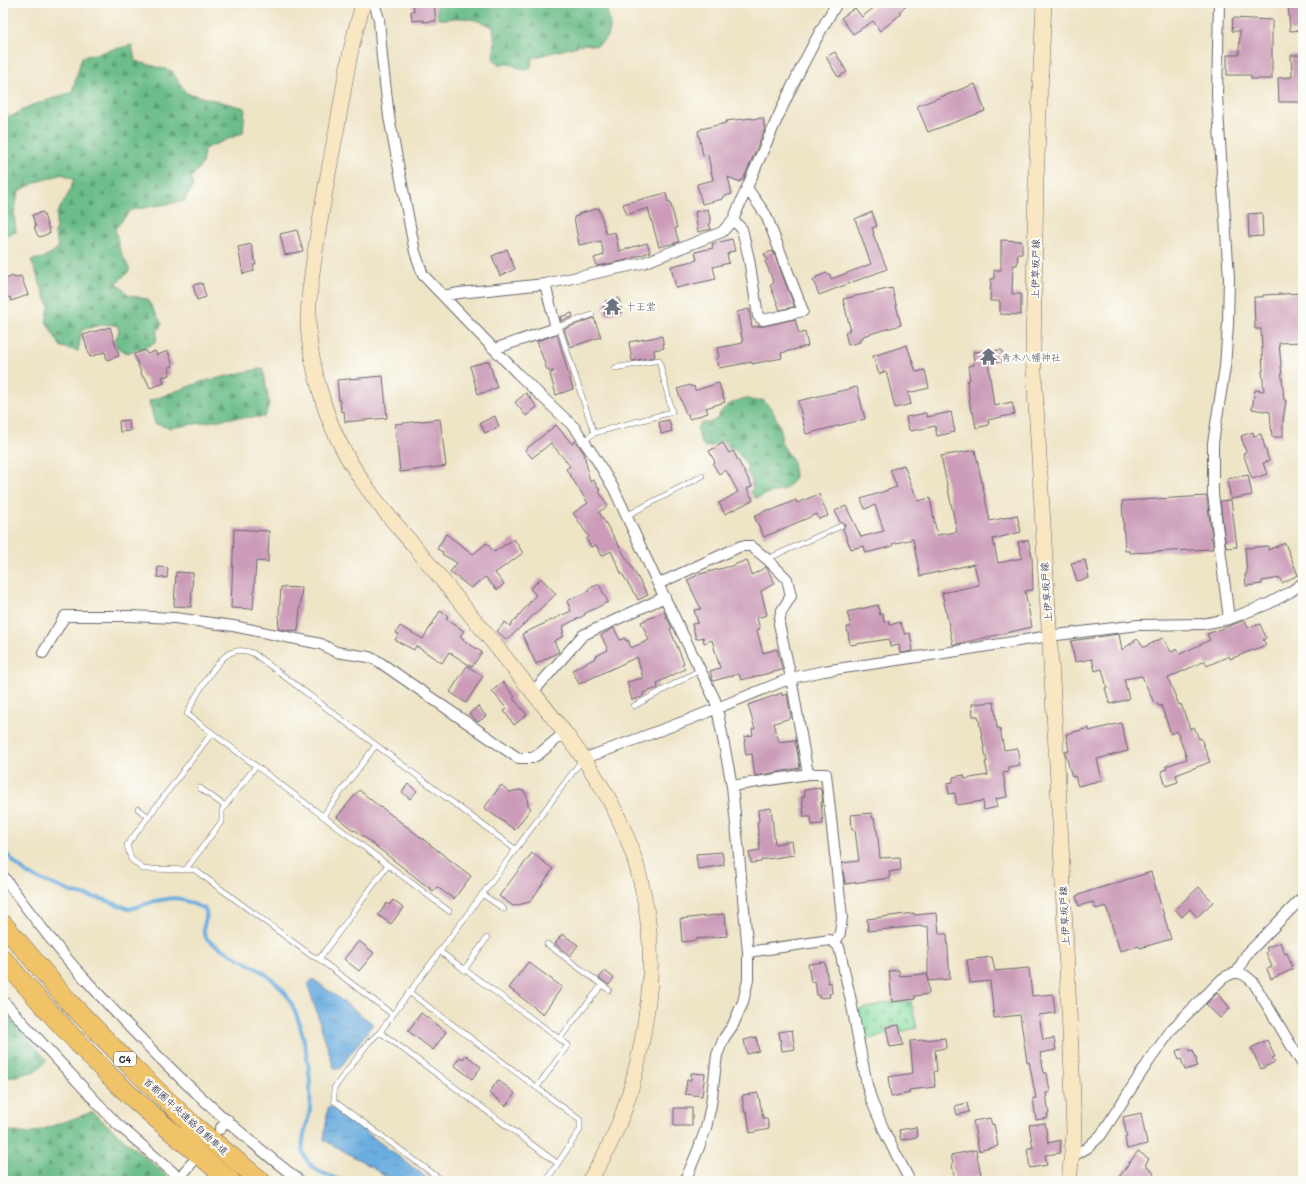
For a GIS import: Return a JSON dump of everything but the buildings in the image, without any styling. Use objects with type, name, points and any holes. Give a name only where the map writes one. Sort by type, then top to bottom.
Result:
[{"type":"highway","name":"首都圏中央連絡自動車道","points":[[3,924],[68,1001],[133,1068],[193,1125],[260,1181]]},
{"type":"highway","name":"首都圏中央連絡自動車道","points":[[3,959],[52,1015],[118,1084],[179,1138],[231,1181]]},
{"type":"street","points":[[363,3],[353,41],[328,174],[309,292],[309,340],[321,395],[337,439],[363,483],[533,692],[583,759],[601,785],[612,806],[625,834],[635,863],[645,895],[650,930],[651,965],[649,1002],[636,1074],[613,1139],[589,1181]]},
{"type":"street","points":[[374,3],[379,19],[388,117],[415,252],[423,275],[518,374],[575,428],[584,441],[614,489],[658,584],[715,700],[732,786],[748,952],[748,980],[743,1002],[734,1025],[724,1038],[717,1055],[711,1105],[706,1128],[684,1181]]},
{"type":"street","points":[[443,296],[544,284],[643,263],[722,232],[733,220],[777,119],[807,58],[837,3]]},
{"type":"street","name":"上伊草坂戸線","points":[[1044,3],[1036,180],[1033,354],[1072,1073],[1074,1133],[1073,1156],[1069,1181]]},
{"type":"street","points":[[1219,3],[1217,96],[1229,278],[1225,367],[1213,443],[1213,494],[1229,619]]},
{"type":"street","points":[[733,220],[742,229],[749,259],[758,316],[763,320],[803,311],[766,216],[747,188]]},
{"type":"street","points":[[494,349],[558,327],[544,284]]},
{"type":"street","points":[[658,584],[741,546],[751,546],[767,559],[787,579],[790,596],[781,612],[779,624],[791,678],[808,774]]},
{"type":"street","points":[[583,759],[791,678],[824,671],[1049,636],[1138,625],[1202,624],[1229,619],[1268,604],[1290,592],[1303,582]]},
{"type":"street","points":[[533,692],[583,635],[665,597]]},
{"type":"street","points":[[43,653],[64,616],[175,618],[233,626],[321,644],[336,652],[369,657],[378,660],[518,758],[532,758],[540,754],[564,733]]},
{"type":"street","points":[[732,786],[808,774],[826,774],[842,917],[840,933],[836,943]]},
{"type":"street","points":[[3,876],[28,910],[85,980],[171,1070],[300,1181]]},
{"type":"street","points":[[1237,973],[1246,955],[1303,896]]},
{"type":"street","points":[[748,952],[830,940],[836,943],[839,947],[867,1085],[872,1102],[887,1137],[910,1181]]},
{"type":"street","points":[[1073,1156],[1087,1148],[1101,1135],[1149,1061],[1172,1029],[1222,979],[1230,974],[1245,974],[1253,982],[1303,1065]]},
{"type":"street","points":[[3,1001],[115,1122],[181,1180],[191,1164]]},
{"type":"street","points":[[220,1129],[228,1120]]},
{"type":"lane","points":[[592,315],[558,327],[594,433]]},
{"type":"lane","points":[[584,441],[594,433],[672,412],[658,360],[615,368]]},
{"type":"lane","points":[[626,516],[702,476]]},
{"type":"lane","points":[[767,559],[841,526]]},
{"type":"lane","points":[[449,911],[188,714],[193,701],[221,660],[228,654],[236,651],[245,650],[253,654],[515,849]]},
{"type":"lane","points":[[634,706],[700,670]]},
{"type":"lane","points":[[212,733],[128,845],[131,859],[143,869],[195,870],[392,1014]]},
{"type":"lane","points":[[323,816],[376,745]]},
{"type":"lane","points":[[443,1181],[334,1101],[334,1088],[368,1042],[380,1032],[583,759]]},
{"type":"lane","points":[[186,869],[222,821],[222,810],[256,766]]},
{"type":"lane","points":[[200,788],[225,806]]},
{"type":"lane","points":[[138,809],[149,817]]},
{"type":"lane","points":[[319,960],[388,865]]},
{"type":"lane","points":[[482,894],[504,909]]},
{"type":"lane","points":[[464,970],[487,938]]},
{"type":"lane","points":[[547,944],[609,990]]},
{"type":"lane","points":[[439,951],[568,1044],[537,1087]]},
{"type":"lane","points":[[560,1038],[602,984]]},
{"type":"lane","points":[[409,992],[580,1120],[580,1130],[546,1181]]},
{"type":"lane","points":[[380,1032],[557,1164]]},
{"type":"green space","points":[[438,3],[606,3],[610,27],[607,37],[596,46],[585,44],[532,58],[531,67],[525,70],[509,64],[498,64],[493,58],[495,44],[493,27],[481,22],[467,19],[438,19],[436,6]]},
{"type":"green space","points":[[132,45],[135,61],[172,71],[186,93],[245,108],[243,133],[204,149],[202,164],[191,178],[193,186],[185,201],[131,210],[115,229],[120,250],[130,270],[117,283],[129,295],[147,299],[162,324],[157,332],[156,341],[149,346],[127,353],[117,347],[115,340],[119,332],[118,326],[96,326],[82,330],[78,351],[61,347],[46,322],[49,307],[31,260],[43,258],[59,248],[55,234],[57,213],[69,193],[74,179],[62,174],[37,182],[19,191],[14,213],[16,232],[3,236],[3,109],[10,117],[30,106],[72,92],[82,57]]},
{"type":"green space","points":[[263,368],[269,403],[265,417],[231,418],[170,428],[155,424],[149,401],[201,382]]},
{"type":"green space","points":[[746,398],[754,401],[763,400],[771,408],[781,430],[781,443],[793,461],[795,477],[789,486],[783,490],[765,494],[757,498],[755,498],[750,491],[753,488],[751,479],[747,473],[748,467],[734,448],[729,449],[725,442],[721,441],[713,446],[705,447],[701,443],[697,427],[701,423],[708,423],[717,419],[725,408],[732,403]]},
{"type":"green space","points":[[911,1001],[917,1028],[864,1040],[858,1010],[889,1002]]},
{"type":"green space","points":[[3,1011],[47,1060],[36,1071],[3,1079]]},
{"type":"green space","points":[[92,1112],[173,1181],[3,1181],[3,1130],[29,1134]]},
{"type":"water","points":[[313,979],[373,1024],[339,1069],[334,1068],[308,985]]},
{"type":"water","points":[[328,1107],[334,1108],[431,1181],[392,1181],[365,1163],[324,1140]]},
{"type":"waterway","points":[[3,850],[29,875],[74,893],[102,899],[129,909],[155,901],[173,898],[181,899],[205,909],[206,916],[204,931],[208,940],[271,978],[280,986],[287,996],[303,1035],[310,1081],[310,1108],[303,1140],[304,1153],[306,1159],[313,1167],[322,1173],[342,1181]]},
{"type":"place","name":"十王堂","points":[[613,306]]},
{"type":"place","name":"青木八幡神社","points":[[988,357]]}]
